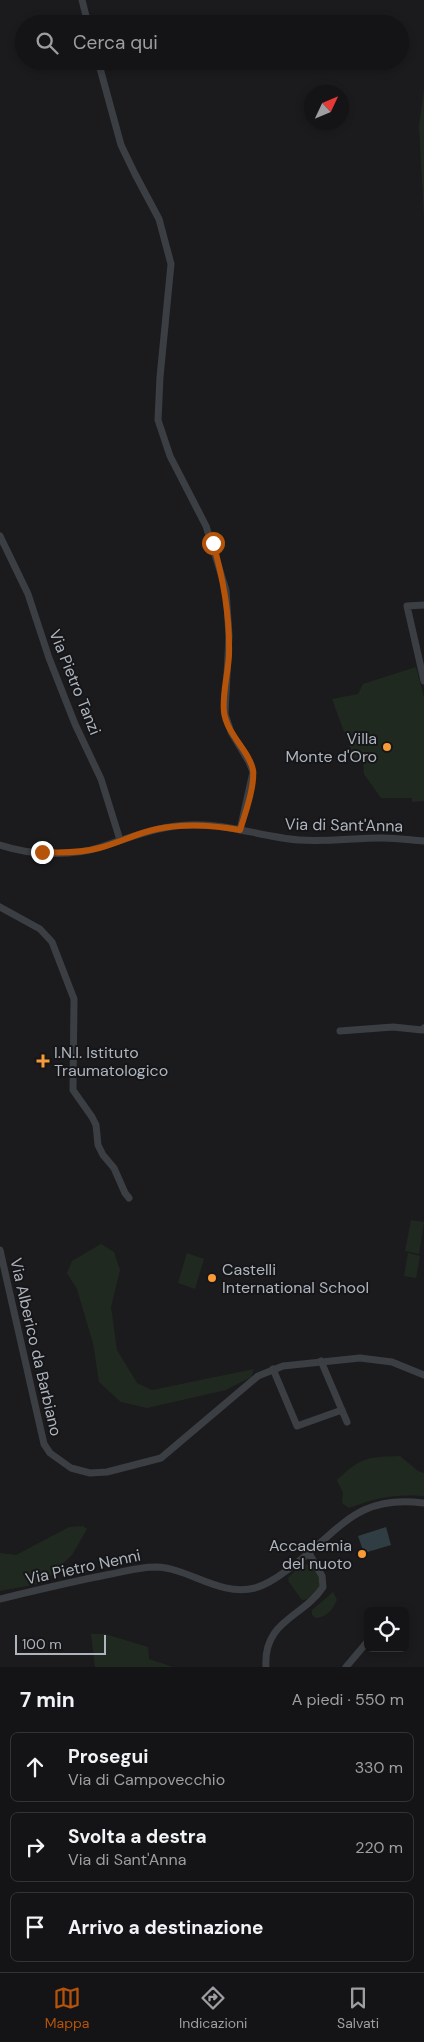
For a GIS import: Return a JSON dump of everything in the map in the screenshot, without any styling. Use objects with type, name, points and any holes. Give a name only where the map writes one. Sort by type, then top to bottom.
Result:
[{"type":"street","points":[[82,0],[86,15]]},
{"type":"street","points":[[100,70],[121,145],[134,174],[160,219],[171,260],[158,420],[170,456],[204,521],[226,590],[229,636],[225,714],[231,732],[250,762],[253,772],[240,830]]},
{"type":"street","name":"Via Pietro Tanzi","points":[[0,536],[28,594],[49,658],[101,779],[120,840]]},
{"type":"street","points":[[424,605],[407,606],[424,681]]},
{"type":"street","name":"Via di Sant'Anna","points":[[0,845],[10,849],[72,853],[101,848],[152,830],[202,825],[278,838],[316,841],[383,838],[424,841]]},
{"type":"street","points":[[0,907],[40,929],[52,942],[74,999],[73,1090],[92,1117],[96,1125],[98,1145],[103,1155],[118,1174],[125,1193],[129,1198]]},
{"type":"street","points":[[340,1031],[394,1027],[422,1030],[424,1028]]},
{"type":"street","name":"Via Alberico da Barbiano","points":[[0,1250],[44,1444],[50,1453],[71,1468],[90,1473],[107,1472],[161,1458],[258,1376],[283,1366],[360,1358],[384,1360],[406,1366],[424,1374]]},
{"type":"street","points":[[321,1361],[347,1422]]},
{"type":"street","points":[[272,1369],[297,1426],[342,1410]]},
{"type":"street","name":"Via Pietro Nenni","points":[[0,1599],[102,1576],[157,1567],[220,1586],[240,1590],[254,1588],[265,1584],[288,1570],[353,1516],[367,1507],[390,1501],[424,1503]]},
{"type":"street","points":[[266,1667],[269,1640],[278,1627],[314,1598],[323,1587],[322,1576],[309,1553]]},
{"type":"street","points":[[346,1667],[364,1646]]},
{"type":"shaded area","points":[[424,90],[424,218],[419,126]]},
{"type":"shaded area","name":"Villa Monte d'Oro","points":[[416,667],[424,697],[424,801],[412,802],[412,798],[381,798],[364,774],[363,762],[356,764],[332,699],[358,694],[363,684]]},
{"type":"shaded area","points":[[411,1220],[424,1222],[419,1254],[405,1251]]},
{"type":"shaded area","points":[[101,1244],[114,1252],[120,1270],[111,1307],[117,1350],[137,1383],[152,1390],[254,1369],[251,1377],[226,1390],[147,1408],[121,1402],[99,1382],[93,1343],[77,1289],[67,1273],[72,1261]]},
{"type":"shaded area","points":[[187,1253],[204,1259],[195,1289],[178,1283]]},
{"type":"shaded area","points":[[408,1253],[420,1256],[416,1278],[404,1276]]},
{"type":"shaded area","points":[[400,1456],[418,1471],[424,1473],[424,1496],[403,1495],[386,1497],[349,1508],[342,1503],[343,1493],[337,1480],[345,1472],[359,1463],[372,1458]]},
{"type":"shaded area","points":[[83,1526],[87,1529],[72,1555],[43,1583],[0,1591],[0,1553],[16,1555],[69,1527]]},
{"type":"shaded area","points":[[386,1527],[391,1545],[364,1553],[358,1536]]},
{"type":"shaded area","points":[[306,1564],[315,1568],[320,1584],[318,1590],[313,1595],[308,1599],[302,1600],[288,1578],[300,1566]]},
{"type":"shaded area","points":[[333,1592],[337,1600],[329,1612],[316,1618],[312,1615],[312,1610]]},
{"type":"shaded area","points":[[91,1634],[105,1634],[148,1647],[149,1659],[173,1667],[95,1667]]},
{"type":"place","name":"Villa Monte d'Oro","points":[[387,747]]},
{"type":"place","name":"I.N.I. Istituto Traumatologico","points":[[43,1061]]},
{"type":"place","name":"Castelli International School","points":[[212,1278]]},
{"type":"place","name":"Accademia del nuoto","points":[[362,1554]]},
{"type":"route","points":[[42,852],[72,853],[101,848],[146,831],[172,826],[202,825],[240,830],[253,772],[250,762],[231,732],[225,714],[224,703],[229,657],[228,612],[225,586],[213,543]]}]
